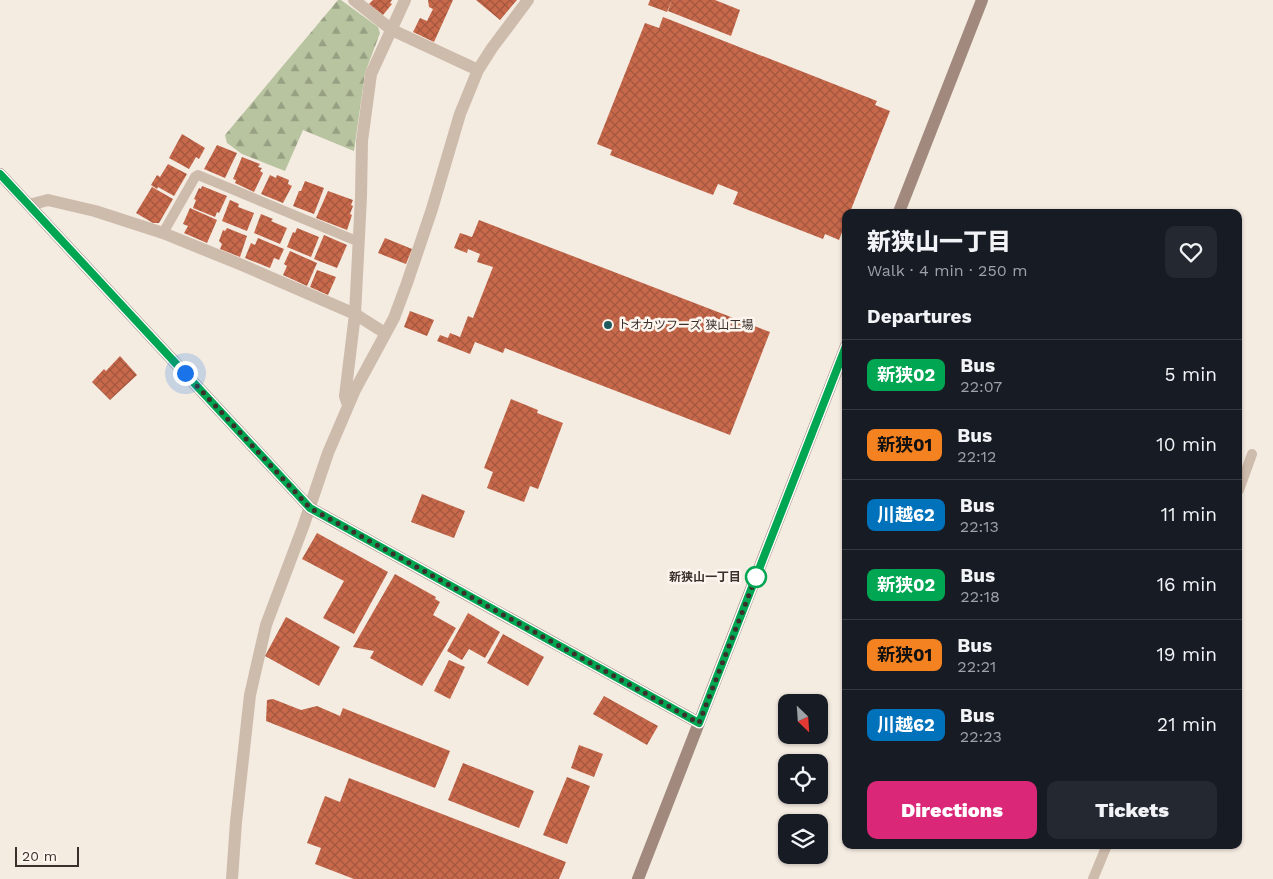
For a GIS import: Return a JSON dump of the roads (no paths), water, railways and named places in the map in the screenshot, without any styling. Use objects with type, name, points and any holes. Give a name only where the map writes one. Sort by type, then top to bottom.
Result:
[{"type":"street","points":[[354,0],[392,30],[478,70]]},
{"type":"street","points":[[348,405],[345,396],[355,314],[362,141],[371,74],[405,0]]},
{"type":"street","points":[[232,879],[236,822],[250,695],[266,625],[310,508],[328,453],[348,405],[394,318],[432,209],[460,114],[478,70],[528,0]]},
{"type":"street","points":[[899,209],[982,0]]},
{"type":"street","points":[[0,174],[310,508],[699,723]]},
{"type":"street","points":[[29,205],[48,200],[96,211],[163,233],[355,314],[385,333]]},
{"type":"street","points":[[638,879],[842,356]]},
{"type":"lane","points":[[163,233],[195,177],[198,175],[359,242]]},
{"type":"lane","points":[[1242,482],[1252,454]]},
{"type":"lane","points":[[1093,879],[1105,849]]},
{"type":"place","name":"トオカツフーズ 狭山工場","points":[[608,325]]},
{"type":"place","name":"新狭山一丁目","points":[[756,577]]}]
